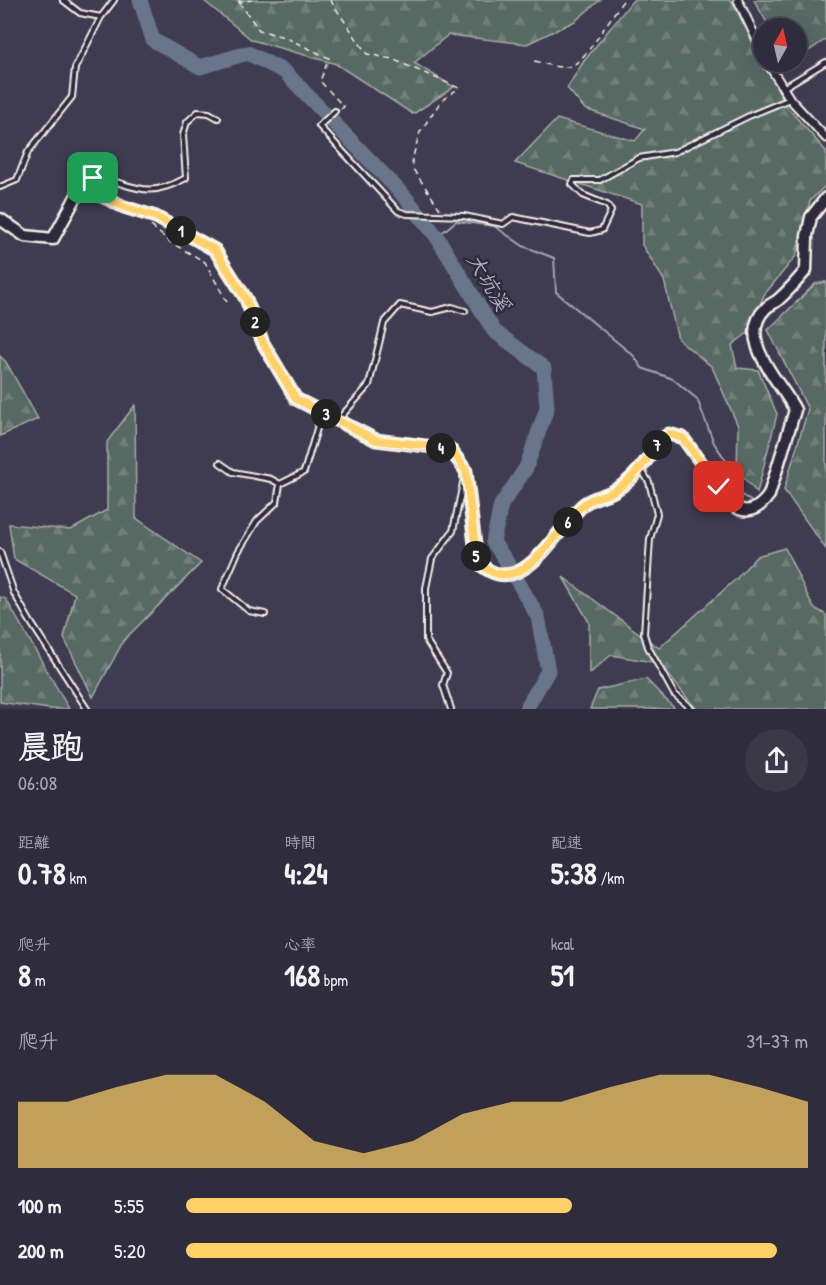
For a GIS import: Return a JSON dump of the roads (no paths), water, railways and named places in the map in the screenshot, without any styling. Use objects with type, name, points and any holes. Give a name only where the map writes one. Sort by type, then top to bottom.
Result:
[{"type":"street","points":[[738,0],[753,32]]},
{"type":"street","points":[[773,72],[790,99],[826,138]]},
{"type":"street","points":[[0,219],[25,236],[53,239],[82,186],[124,207],[156,217],[215,250],[246,299],[263,343],[296,399],[376,440],[450,448],[466,471],[477,561],[495,573],[512,574],[531,562],[551,544],[583,505],[596,496],[615,491],[634,477],[663,438],[669,434],[683,438],[732,505],[740,510],[752,510],[762,505],[769,495],[795,411],[789,397],[762,361],[756,337],[756,324],[765,308],[777,301],[806,270],[807,236],[811,217],[826,198]]},
{"type":"lane","points":[[63,0],[80,13],[101,17]]},
{"type":"lane","points":[[0,188],[17,180],[28,152],[72,97],[75,68],[101,17],[114,0]]},
{"type":"lane","points":[[783,88],[826,62]]},
{"type":"lane","points":[[335,111],[319,126],[398,211],[407,214],[464,216],[503,224],[513,217],[590,233],[602,230],[611,211],[607,205],[583,195],[572,184],[574,180],[600,180],[639,158],[675,152],[790,99]]},
{"type":"lane","points":[[82,186],[93,178],[99,177],[140,190],[168,187],[186,177],[183,135],[187,122],[198,112],[209,113],[218,118]]},
{"type":"lane","points":[[338,420],[369,384],[384,323],[400,305],[432,312],[452,307],[465,311]]},
{"type":"lane","points":[[280,484],[304,472],[322,412]]},
{"type":"lane","points":[[220,463],[233,472],[271,479],[280,484]]},
{"type":"lane","points":[[640,468],[649,482],[657,514],[650,539],[644,634],[648,647],[674,694],[692,709]]},
{"type":"lane","points":[[451,709],[443,685],[447,673],[426,640],[426,588],[432,559],[453,531],[466,471]]},
{"type":"lane","points":[[265,614],[249,611],[222,589],[238,552],[257,521],[277,502],[280,484]]},
{"type":"lane","points":[[0,552],[19,602],[87,709]]},
{"type":"waterway","name":"大坑溪","points":[[140,0],[153,40],[200,67],[248,53],[285,72],[405,197],[437,237],[494,331],[544,368],[547,408],[526,468],[501,505],[493,542],[538,617],[548,671],[526,709]]},
{"type":"waterway","points":[[437,237],[456,221],[494,226],[523,246],[554,258],[556,292],[634,356],[642,368],[673,379],[697,399],[714,443],[727,462],[732,488],[752,502]]}]
